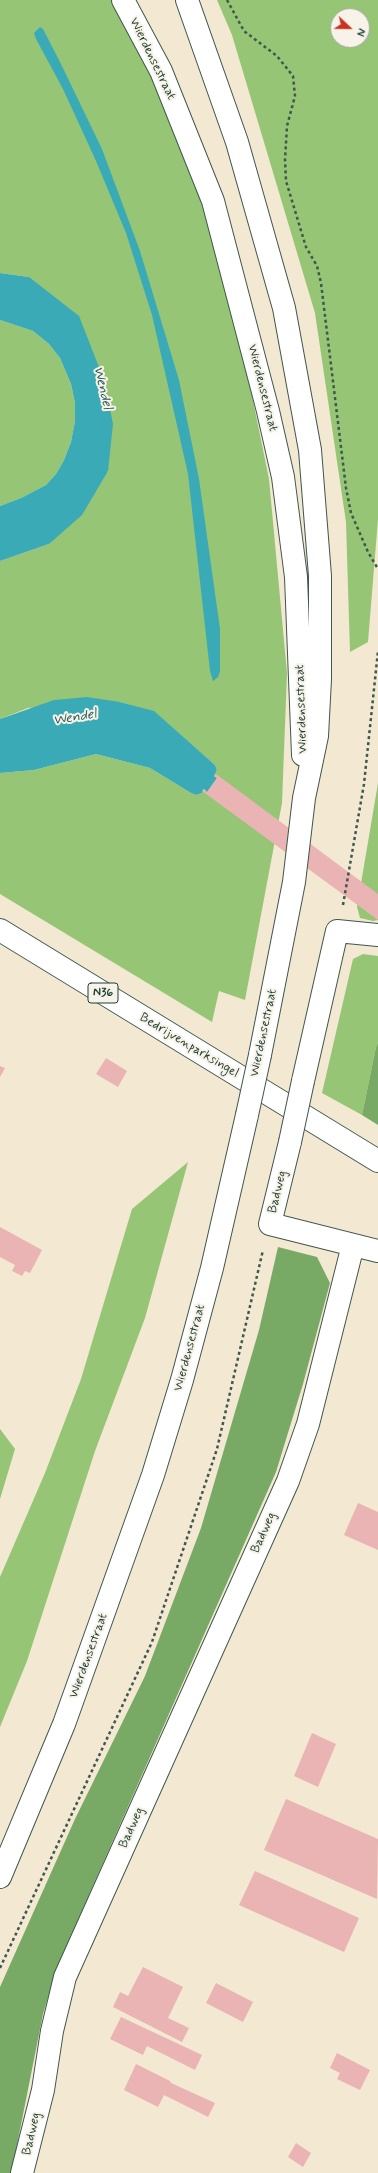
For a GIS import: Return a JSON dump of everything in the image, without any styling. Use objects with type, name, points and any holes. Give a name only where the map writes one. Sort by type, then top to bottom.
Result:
[{"type":"main road","name":"Wierdensestraat","points":[[124,0],[161,71],[212,201],[250,339],[281,470],[296,577],[300,650],[304,798]]},
{"type":"main road","name":"Wierdensestraat","points":[[0,1877],[64,1724],[153,1475],[182,1380],[212,1268],[260,1055],[294,882],[304,798],[318,736],[320,679],[320,576],[310,450],[284,308],[237,142],[187,0]]},
{"type":"main road","name":"Bedrijvenparksingel","points":[[0,930],[378,1161]]},
{"type":"main road","points":[[337,931],[378,935]]},
{"type":"main road","name":"Badweg","points":[[22,2173],[43,2090],[52,2031],[65,1977],[288,1481],[308,1424],[353,1246],[270,1224],[290,1142],[337,931]]},
{"type":"main road","points":[[353,1246],[378,1251]]},
{"type":"path","points":[[227,0],[244,30],[277,56],[293,76],[295,96],[287,126],[285,160],[286,181],[306,247],[317,266],[321,283],[346,488],[351,513],[368,552],[378,569]]},
{"type":"path","points":[[337,931],[355,842],[364,784],[378,651]]},
{"type":"path","points":[[0,1968],[152,1642],[217,1449],[270,1224]]},
{"type":"green space","points":[[0,0],[116,0],[154,75],[204,204],[241,342],[269,479],[287,673],[282,803],[245,1000],[219,991],[212,1022],[0,894],[0,773],[34,770],[96,754],[150,768],[196,795],[202,793],[204,789],[207,791],[217,778],[214,776],[217,770],[215,765],[154,712],[120,702],[28,708],[0,719],[0,561],[49,544],[108,471],[29,277],[0,273]]},
{"type":"green space","points":[[217,0],[378,0],[378,519],[368,642],[350,652],[346,522],[315,313],[232,35]]},
{"type":"green space","points":[[0,320],[33,331],[49,344],[60,358],[71,384],[75,403],[75,421],[71,442],[64,460],[56,474],[46,485],[21,498],[0,506]]},
{"type":"green space","points":[[378,783],[378,920],[373,921],[360,918],[357,907]]},
{"type":"green space","points":[[363,954],[378,956],[378,1043],[362,1115],[322,1093],[353,959]]},
{"type":"green space","points":[[378,1043],[378,1125],[362,1115]]},
{"type":"green space","points":[[188,1162],[145,1318],[95,1451],[27,1661],[0,1727],[0,1577],[45,1473],[81,1379],[132,1209]]},
{"type":"green space","points":[[278,1247],[317,1257],[330,1283],[303,1384],[276,1472],[57,1967],[43,2014],[12,2170],[11,2173],[0,2173],[0,1987],[75,1819],[145,1676],[201,1528],[259,1330]]},
{"type":"green space","points":[[0,1429],[15,1449],[0,1499]]},
{"type":"water","points":[[40,27],[43,29],[60,62],[102,149],[140,251],[179,380],[199,479],[220,629],[220,671],[218,677],[213,681],[210,671],[188,474],[152,315],[126,233],[96,161],[63,89],[36,39],[34,33]]},
{"type":"water","name":"Wendel","points":[[0,273],[29,277],[79,316],[104,380],[113,424],[108,471],[82,515],[49,544],[0,561],[0,506],[21,498],[46,485],[56,474],[64,460],[71,442],[75,421],[75,403],[71,384],[60,358],[49,344],[33,331],[0,320]]},
{"type":"water","name":"Wendel","points":[[87,697],[120,702],[154,711],[215,765],[217,770],[214,776],[217,778],[207,792],[204,789],[202,793],[196,795],[150,768],[96,754],[34,770],[0,773],[0,719],[54,700]]},
{"type":"building","points":[[216,774],[378,894],[378,920],[202,791],[204,789],[207,792],[217,778],[214,776]]},
{"type":"building","points":[[106,1058],[127,1071],[118,1087],[96,1074]]},
{"type":"building","points":[[0,1066],[5,1068],[0,1077]]},
{"type":"building","points":[[0,1227],[42,1250],[30,1273],[25,1271],[22,1276],[12,1271],[15,1265],[0,1257]]},
{"type":"building","points":[[358,1503],[378,1512],[378,1550],[344,1535]]},
{"type":"building","points":[[312,1733],[336,1744],[318,1787],[294,1776]]},
{"type":"building","points":[[286,1799],[378,1839],[377,1899],[264,1850]]},
{"type":"building","points":[[255,1871],[359,1918],[344,1952],[239,1905]]},
{"type":"building","points":[[143,1967],[183,1987],[168,2018],[189,2028],[182,2042],[113,2007],[120,1992],[128,1996]]},
{"type":"building","points":[[216,1983],[253,2002],[243,2022],[206,2003]]},
{"type":"building","points":[[121,2017],[202,2055],[195,2070],[147,2046],[143,2055],[110,2039]]},
{"type":"building","points":[[337,2053],[370,2070],[360,2090],[337,2079],[340,2073],[330,2068]]},
{"type":"building","points":[[136,2064],[170,2081],[171,2083],[215,2103],[208,2117],[164,2095],[158,2107],[124,2090]]},
{"type":"building","points":[[296,2143],[311,2153],[303,2167],[288,2157]]}]
